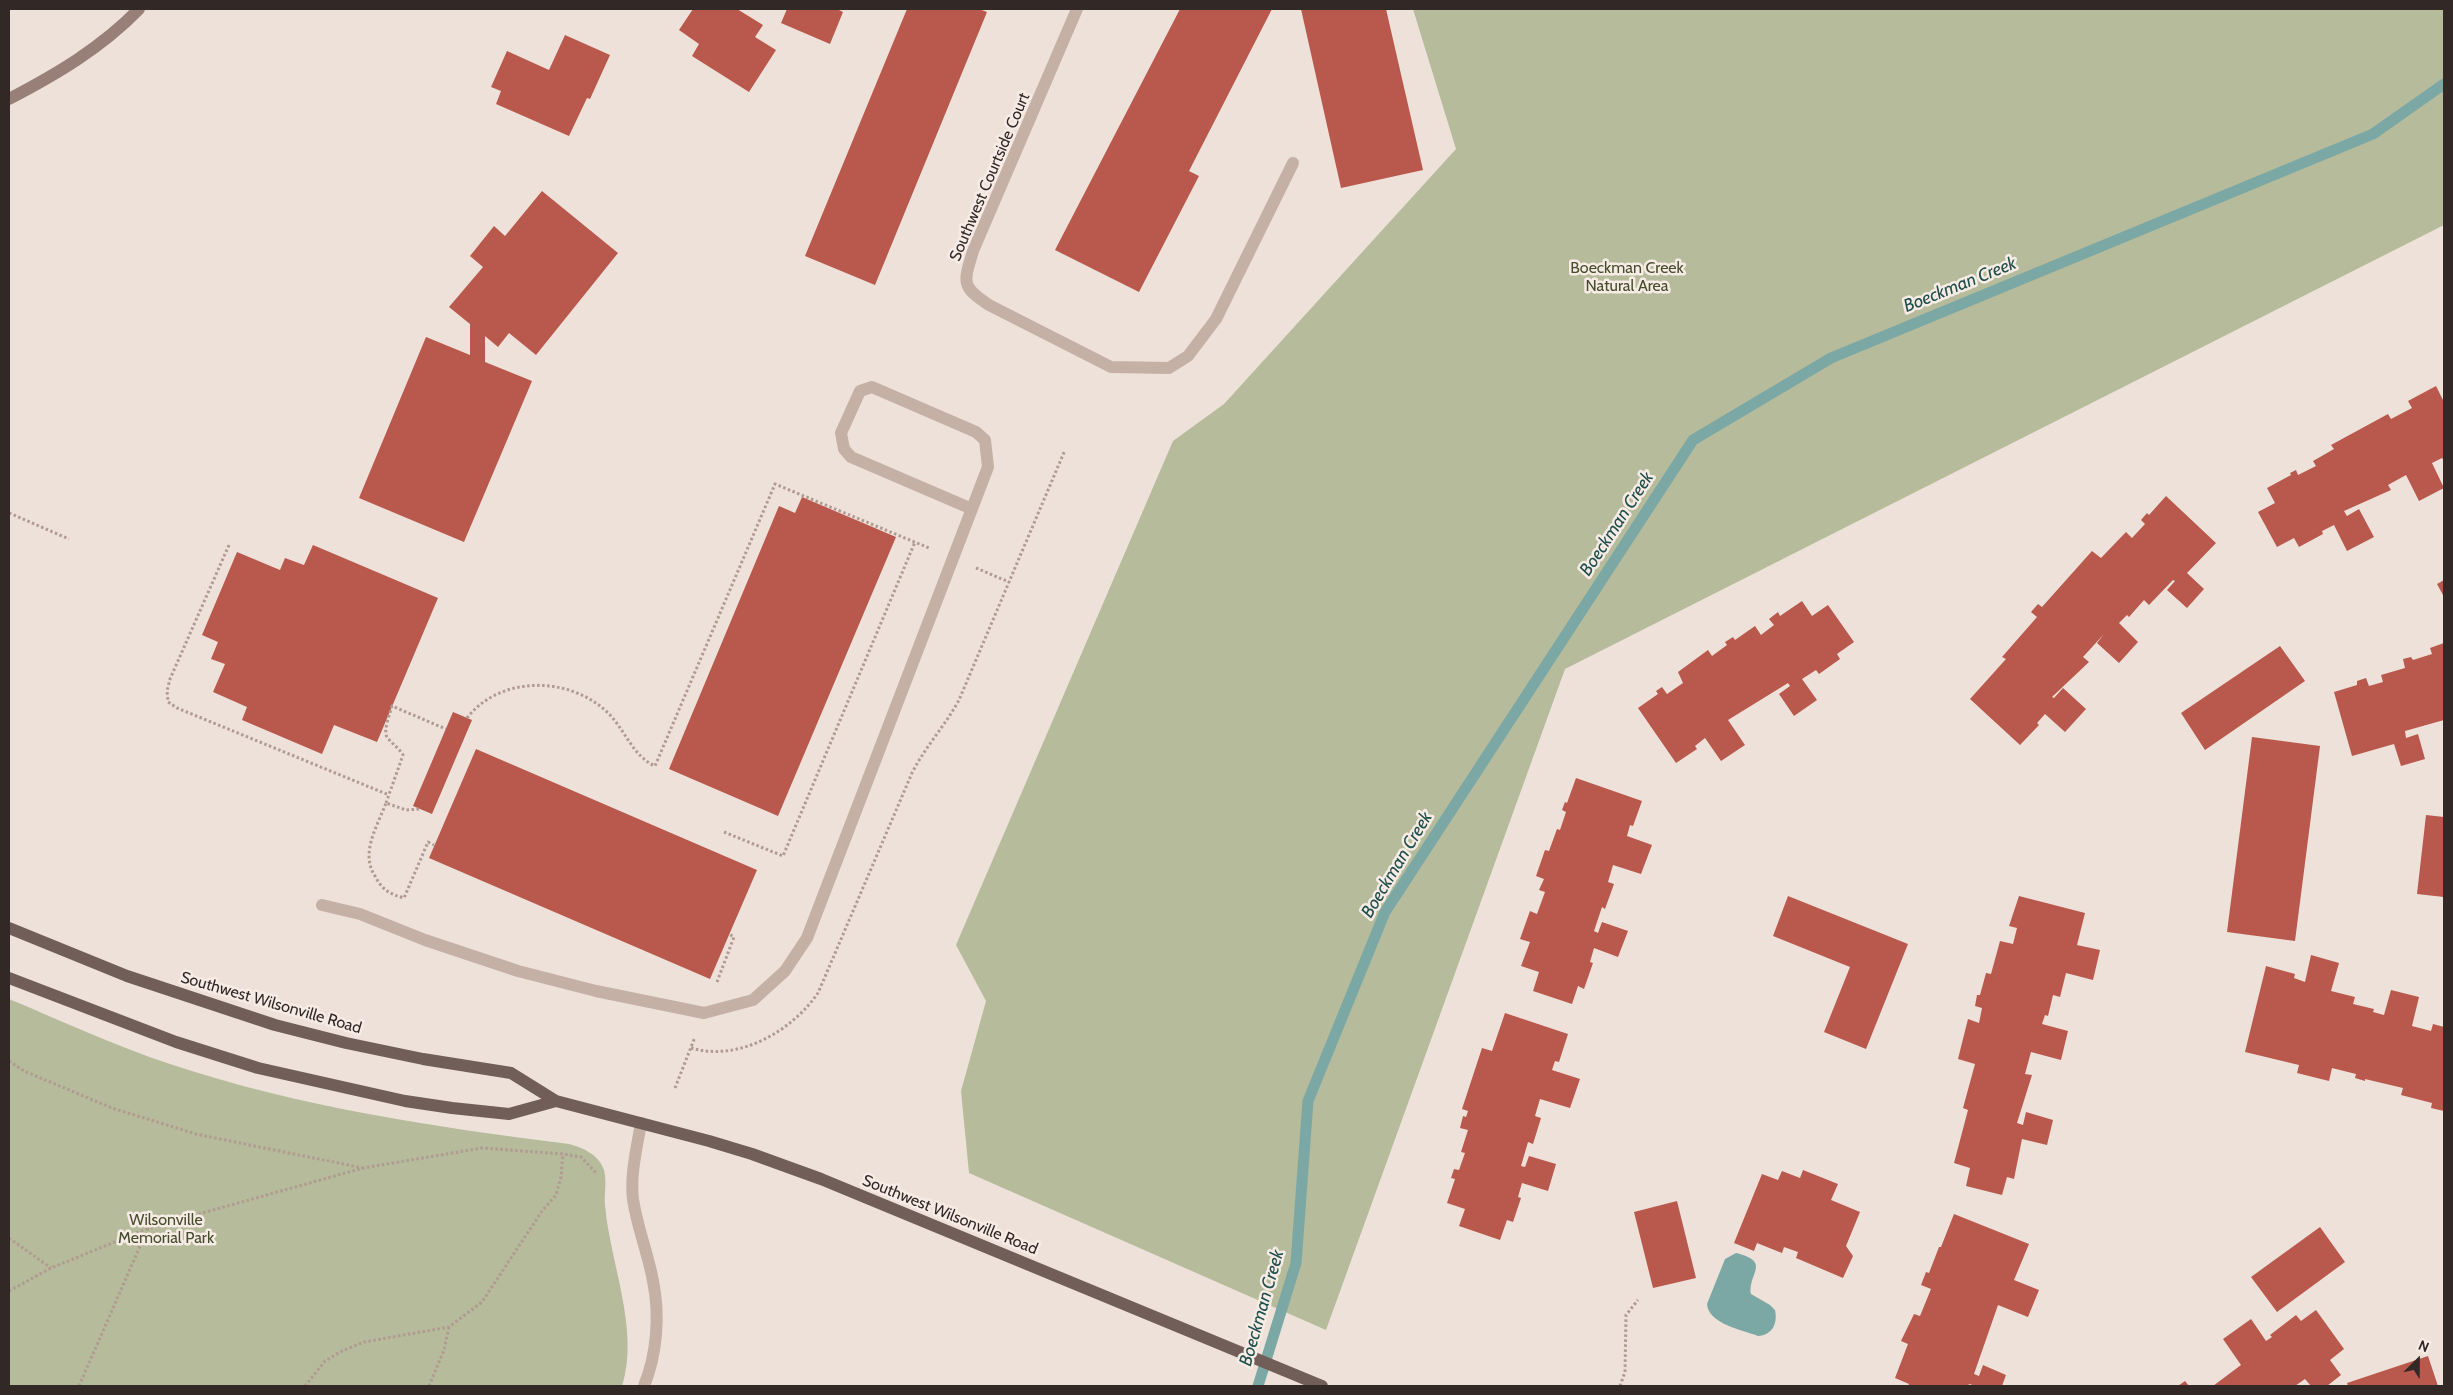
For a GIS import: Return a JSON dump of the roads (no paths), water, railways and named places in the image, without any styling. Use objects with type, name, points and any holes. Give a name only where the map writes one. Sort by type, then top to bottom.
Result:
[{"type":"main road","points":[[9,99],[52,77],[86,56],[123,26],[139,9]]},
{"type":"main road","name":"Southwest Wilsonville Road","points":[[9,928],[127,976],[275,1025],[346,1044],[423,1060],[511,1073],[556,1101],[752,1154],[821,1179],[1322,1386]]},
{"type":"main road","name":"Southwest Wilsonville Road","points":[[9,978],[176,1042],[267,1070],[405,1101],[509,1114],[556,1101]]},
{"type":"street","name":"Southwest Courtside Court","points":[[1077,9],[973,251],[966,276],[971,293],[989,305],[1111,367],[1169,368],[1188,356],[1216,319],[1293,163]]},
{"type":"street","points":[[322,905],[360,914],[425,940],[518,971],[596,991],[704,1013],[753,1000],[784,971],[807,938],[954,558],[988,467],[985,440],[976,432],[872,388],[860,391],[841,433],[844,449],[851,457],[972,509]]},
{"type":"street","points":[[641,1123],[633,1180],[633,1198],[654,1282],[657,1323],[651,1370],[644,1386]]},
{"type":"water","points":[[1736,1253],[1747,1256],[1756,1264],[1751,1294],[1775,1310],[1775,1324],[1770,1331],[1763,1335],[1758,1336],[1727,1325],[1713,1317],[1709,1311],[1707,1304],[1725,1259]]},
{"type":"waterway","name":"Boeckman Creek","points":[[1258,1386],[1296,1263],[1308,1101],[1385,912],[1693,440],[1831,358],[2373,134],[2444,84]]},
{"type":"park label","name":"Boeckman Creek Natural Area","points":[[1627,277]]},
{"type":"park label","name":"Wilsonville Memorial Park","points":[[166,1229]]}]
